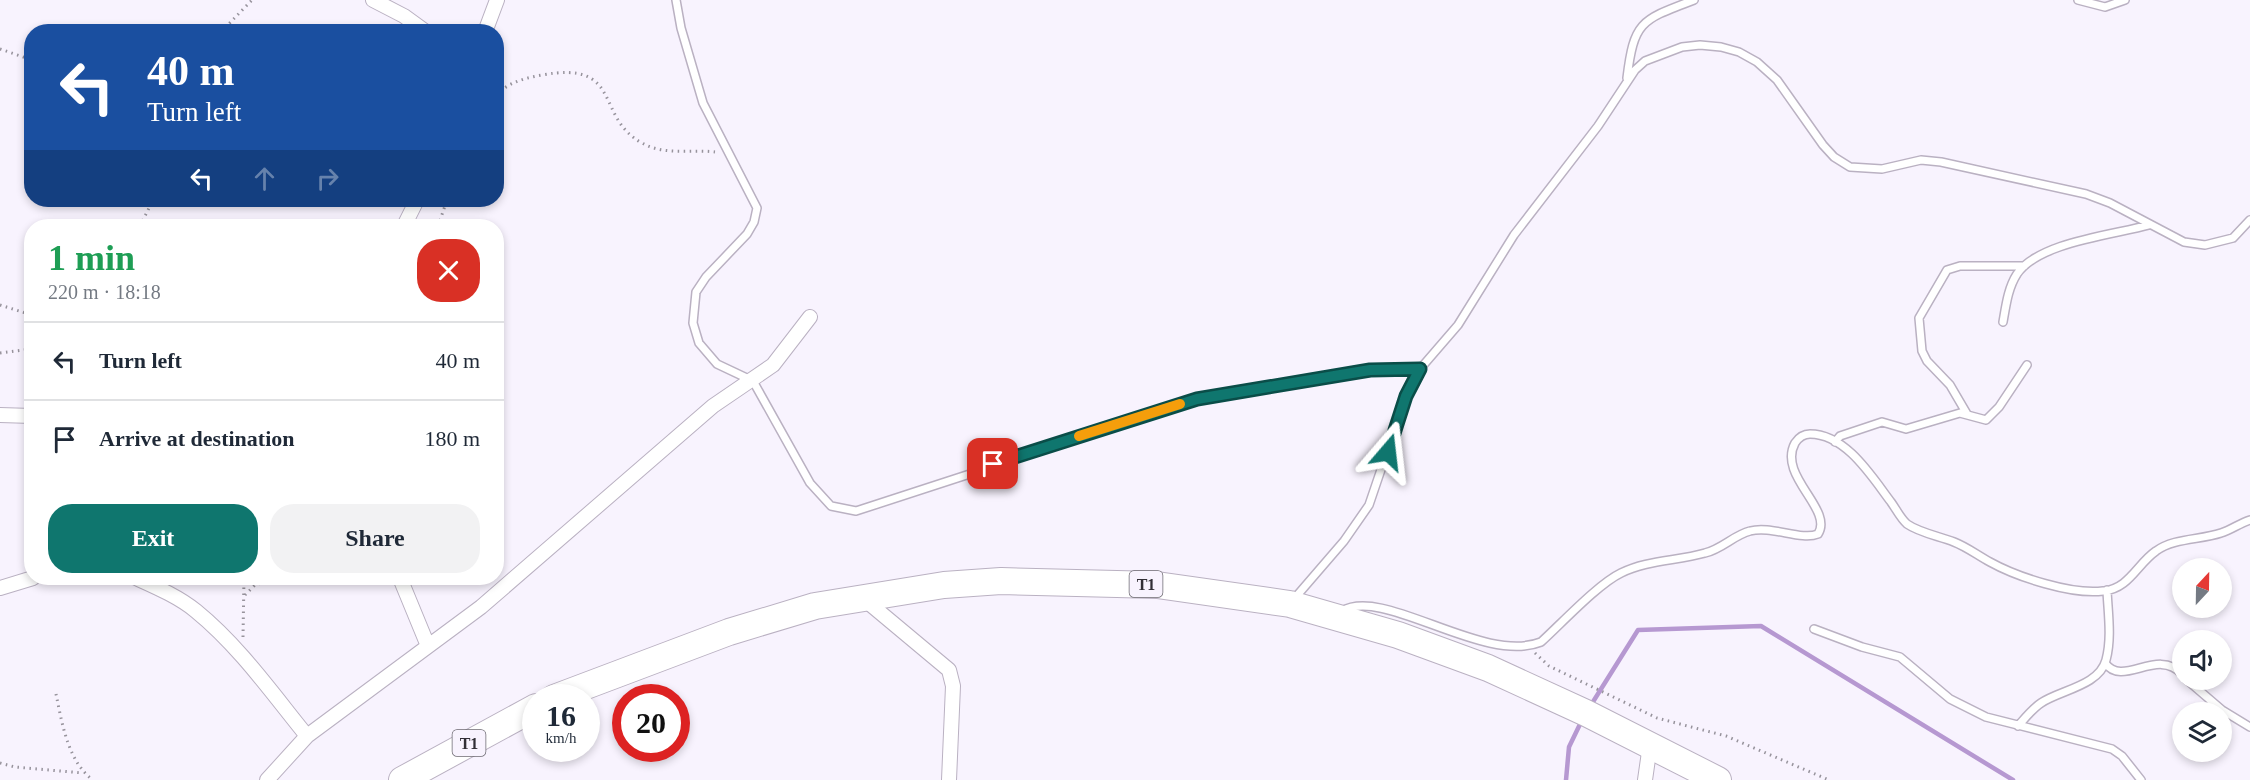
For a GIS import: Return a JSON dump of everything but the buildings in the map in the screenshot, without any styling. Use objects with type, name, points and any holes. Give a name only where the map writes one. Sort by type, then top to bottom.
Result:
[{"type":"highway","name":"T1","points":[[591,684],[729,632],[816,606],[944,585],[1002,581],[1157,585],[1290,604],[1398,635],[1488,668],[1718,780]]},
{"type":"highway","name":"T1","points":[[402,780],[522,715]]},
{"type":"street","points":[[373,0],[415,24]]},
{"type":"street","points":[[488,24],[497,0]]},
{"type":"street","points":[[267,780],[307,736],[481,607],[713,406],[753,381],[772,365],[810,317]]},
{"type":"street","points":[[0,415],[24,416]]},
{"type":"street","points":[[0,588],[24,581]]},
{"type":"street","points":[[149,585],[194,609],[243,657],[307,736]]},
{"type":"street","points":[[403,585],[428,646]]},
{"type":"street","points":[[864,599],[949,670],[953,686],[949,780]]},
{"type":"street","points":[[1645,780],[1650,745]]},
{"type":"lane","points":[[676,0],[681,28],[703,103],[757,208],[754,222],[747,234],[706,277],[696,292],[693,323],[699,343],[717,364],[753,381],[810,483],[831,506],[856,511],[979,471],[993,464],[1197,399],[1370,370],[1420,369]]},
{"type":"lane","points":[[1627,81],[1631,49],[1637,31],[1647,21],[1694,0]]},
{"type":"lane","points":[[2078,0],[2105,7],[2125,0]]},
{"type":"lane","points":[[1290,604],[1344,541],[1370,505],[1406,396],[1420,369],[1458,325],[1497,260],[1592,135],[1627,81],[1645,61],[1661,54],[1691,46],[1721,46],[1757,62],[1777,80],[1823,145],[1834,157],[1850,167],[1882,169],[1921,160],[1971,168],[2086,194],[2110,203],[2184,242],[2205,244],[2233,238],[2250,220]]},
{"type":"lane","points":[[2003,322],[2008,292],[2018,273],[2032,258],[2052,250],[2149,225]]},
{"type":"lane","points":[[1967,414],[1950,384],[1927,361],[1922,351],[1919,318],[1947,270],[1959,266],[2025,266]]},
{"type":"lane","points":[[1835,442],[1840,436],[1882,422],[1906,429],[1942,417],[1967,414],[1986,420],[1991,418],[2027,365]]},
{"type":"lane","points":[[1334,615],[1348,607],[1368,604],[1478,640],[1528,647],[1541,642],[1606,583],[1621,573],[1674,558],[1705,553],[1724,546],[1749,531],[1771,530],[1810,537],[1818,534],[1821,529],[1819,519],[1793,470],[1792,449],[1803,435],[1821,436],[1848,450],[1865,468],[1902,518],[1915,528],[1955,543],[1989,561],[2033,579],[2082,591],[2107,590],[2120,586],[2157,550],[2173,543],[2201,539],[2225,532],[2250,520]]},
{"type":"lane","points":[[2018,726],[2041,702],[2085,683],[2099,673],[2105,663],[2109,626],[2107,590]]},
{"type":"lane","points":[[1814,629],[1862,647],[1900,657],[1950,699],[1967,710],[2018,726],[2112,749],[2122,756],[2141,780]]},
{"type":"lane","points":[[2105,663],[2110,669],[2120,672],[2163,663],[2172,665]]},
{"type":"lane","points":[[2199,690],[2222,710],[2250,727]]},
{"type":"path","points":[[227,24],[252,0]]},
{"type":"path","points":[[0,49],[24,57]]},
{"type":"path","points":[[504,87],[520,80],[562,72],[582,72],[596,81],[631,135],[643,144],[663,151],[704,151],[729,154]]},
{"type":"path","points":[[0,305],[24,312]]},
{"type":"path","points":[[0,353],[24,350]]},
{"type":"path","points":[[243,657],[244,585]]},
{"type":"path","points":[[244,596],[255,585]]},
{"type":"path","points":[[1528,647],[1549,666],[1657,718],[1726,736],[1829,780]]},
{"type":"path","points":[[56,694],[66,739],[83,773],[93,780]]},
{"type":"path","points":[[0,763],[15,767],[83,773]]},
{"type":"waterway","points":[[1591,705],[1638,630],[1761,626],[2013,780]]},
{"type":"waterway","points":[[1566,780],[1569,747],[1582,720]]},
{"type":"slow traffic","points":[[1079,436],[1180,404]]},
{"type":"route","points":[[993,464],[1197,399],[1370,370],[1420,369],[1406,396],[1388,452]]}]
